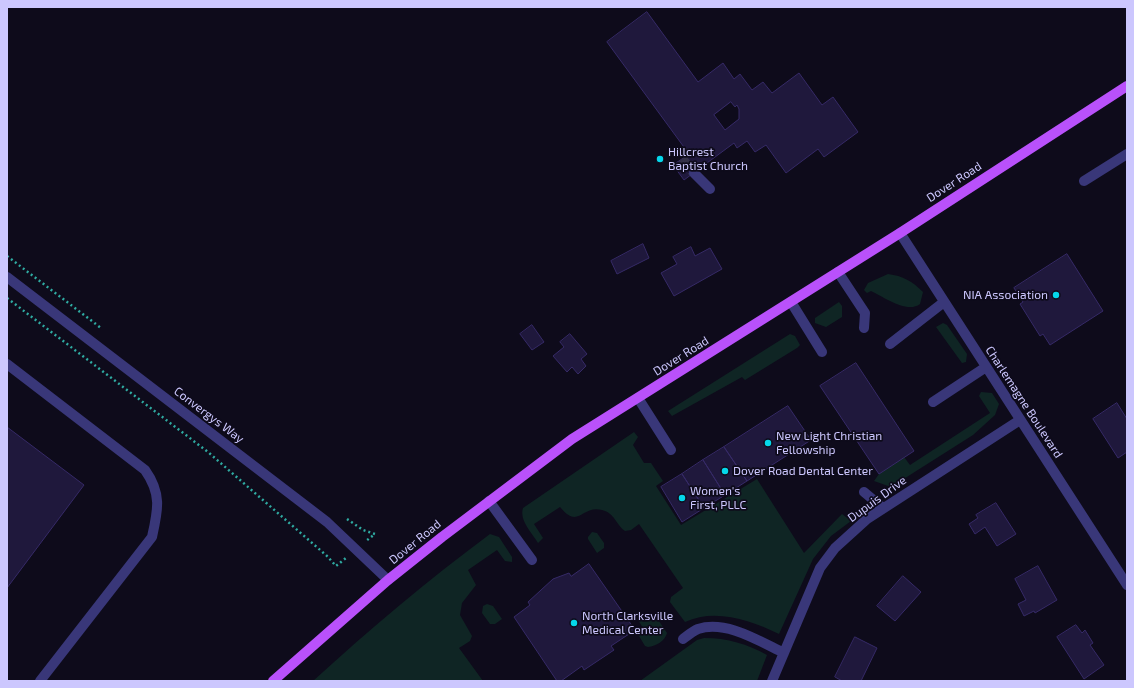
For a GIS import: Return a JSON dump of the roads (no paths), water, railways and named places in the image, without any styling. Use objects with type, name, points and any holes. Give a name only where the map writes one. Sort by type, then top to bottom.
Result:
[{"type":"main road","name":"Dover Road","points":[[273,681],[388,580],[489,501],[572,440],[900,233],[1127,86]]},
{"type":"street","points":[[1084,181],[1127,154]]},
{"type":"street","points":[[694,172],[710,189]]},
{"type":"street","name":"Charlemagne Boulevard","points":[[900,233],[1127,585]]},
{"type":"street","points":[[838,272],[865,313],[864,328]]},
{"type":"street","name":"Convergys Way","points":[[7,277],[328,522],[388,580]]},
{"type":"street","points":[[791,302],[822,352]]},
{"type":"street","points":[[890,344],[944,302]]},
{"type":"street","points":[[7,364],[145,470],[154,482],[158,509],[152,537],[40,681]]},
{"type":"street","points":[[933,402],[986,367]]},
{"type":"street","points":[[638,398],[671,450]]},
{"type":"street","name":"Dupuis Drive","points":[[772,681],[820,568],[835,548],[867,519],[1020,420]]},
{"type":"street","points":[[864,492],[883,508]]},
{"type":"street","points":[[489,501],[532,560]]},
{"type":"street","points":[[683,639],[696,629],[710,626],[742,634],[784,653]]},
{"type":"tunnel","points":[[682,159],[694,173]]},
{"type":"place","name":"Hillcrest Baptist Church","points":[[660,159]]},
{"type":"place","name":"NIA Association","points":[[1056,295]]},
{"type":"place","name":"New Light Christian Fellowship","points":[[768,443]]},
{"type":"place","name":"Dover Road Dental Center","points":[[725,471]]},
{"type":"place","name":"Women's First, PLLC","points":[[682,498]]},
{"type":"place","name":"North Clarksville Medical Center","points":[[574,623]]}]
